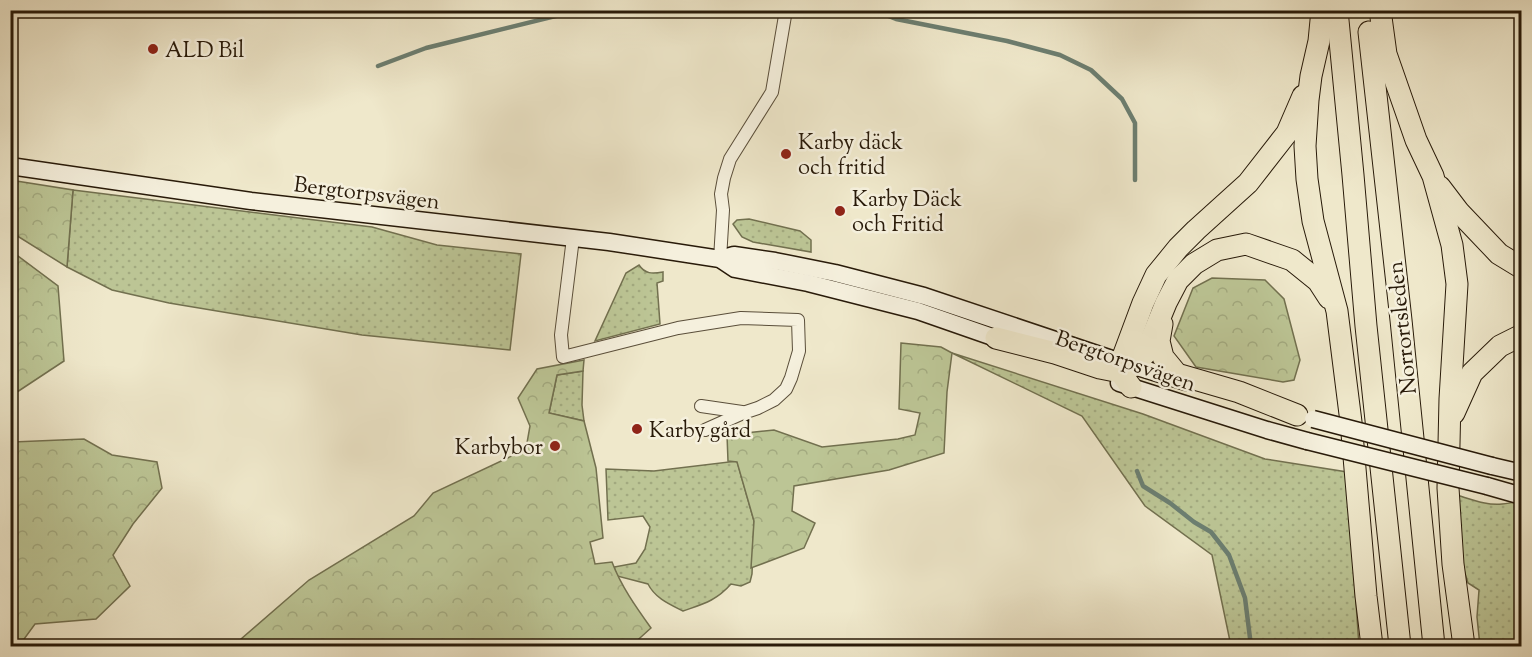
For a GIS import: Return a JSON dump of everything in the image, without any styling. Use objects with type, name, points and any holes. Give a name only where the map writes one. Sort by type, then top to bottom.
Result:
[{"type":"highway","points":[[1322,10],[1319,41],[1311,76],[1305,146],[1307,179],[1313,221],[1337,311],[1352,422],[1372,646]]},
{"type":"highway","name":"Norrortsleden","points":[[1337,10],[1366,327],[1400,646]]},
{"type":"highway","name":"Norrortsleden","points":[[1367,10],[1434,646]]},
{"type":"highway","points":[[1380,10],[1386,54],[1416,140],[1433,176],[1452,245],[1457,284],[1450,399],[1448,488],[1453,564],[1464,646]]},
{"type":"highway","points":[[1126,372],[1143,303],[1156,275],[1196,230],[1248,183],[1287,133],[1311,76]]},
{"type":"highway","points":[[1433,176],[1459,212],[1499,254],[1521,268]]},
{"type":"highway","points":[[1126,372],[1145,354],[1178,280],[1194,264],[1217,250],[1246,244],[1292,260],[1318,281],[1337,311]]},
{"type":"highway","points":[[1166,303],[1159,341],[1163,357],[1177,374],[1239,392],[1305,417]]},
{"type":"highway","points":[[1449,437],[1455,410],[1472,373],[1500,346],[1521,335]]},
{"type":"highway","points":[[996,338],[1055,353],[1100,368],[1126,372]]},
{"type":"main road","name":"Bergtorpsvägen","points":[[10,166],[251,201],[609,242],[720,259],[734,255],[835,273],[924,296],[1126,372],[1267,430],[1521,496]]},
{"type":"main road","name":"Bergtorpsvägen","points":[[720,259],[735,269],[918,311],[996,338]]},
{"type":"main road","name":"Bergtorpsvägen","points":[[1126,372],[1521,473]]},
{"type":"street","points":[[720,259],[723,210],[721,194],[724,178],[730,159],[772,92],[786,10]]},
{"type":"street","points":[[573,238],[561,335],[563,357],[678,327],[741,318],[798,320],[799,351],[786,389],[774,400],[705,430]]},
{"type":"street","points":[[701,406],[743,413]]},
{"type":"green space","points":[[10,180],[73,190],[67,267],[11,232]]},
{"type":"green space","points":[[73,190],[372,227],[437,245],[521,254],[510,350],[362,335],[169,303],[112,290],[67,267]]},
{"type":"green space","points":[[749,219],[800,231],[811,240],[811,252],[753,242],[742,237],[733,224],[737,220]]},
{"type":"green space","points":[[10,250],[58,286],[64,361],[11,396]]},
{"type":"green space","points":[[639,265],[649,273],[663,272],[663,281],[657,283],[660,324],[595,341],[626,273]]},
{"type":"green space","points":[[1212,278],[1265,280],[1284,299],[1300,360],[1294,380],[1283,382],[1196,367],[1174,336],[1193,288]]},
{"type":"green space","points":[[901,343],[941,347],[952,353],[947,392],[944,453],[889,470],[794,486],[792,511],[815,523],[804,548],[751,568],[754,521],[737,462],[728,461],[727,435],[774,430],[822,447],[915,435],[920,413],[899,409]]},
{"type":"green space","points":[[952,353],[1143,414],[1265,459],[1347,472],[1359,646],[1231,646],[1212,555],[1145,506],[1082,416]]},
{"type":"green space","points":[[584,360],[583,371],[557,375],[549,413],[584,421],[596,468],[603,538],[590,542],[595,564],[612,562],[624,588],[651,628],[631,646],[243,646],[241,639],[309,580],[414,516],[433,493],[516,454],[527,443],[530,426],[518,398],[537,369]]},
{"type":"green space","points":[[583,371],[584,421],[549,413],[557,375]]},
{"type":"green space","points":[[11,439],[13,442],[84,439],[112,455],[157,462],[162,488],[133,524],[113,555],[130,586],[96,619],[35,624],[19,646],[10,646]]},
{"type":"green space","points":[[737,461],[754,521],[750,582],[741,586],[731,584],[714,598],[683,611],[658,597],[648,584],[617,576],[614,567],[636,563],[645,549],[650,527],[643,516],[608,520],[606,469],[654,471]]},
{"type":"green space","points":[[1453,494],[1490,504],[1521,502],[1521,646],[1480,646],[1477,617],[1479,590],[1468,583],[1458,551]]},
{"type":"waterway","points":[[378,66],[426,48],[580,10]]},
{"type":"waterway","points":[[873,10],[896,19],[1007,41],[1060,55],[1091,70],[1122,99],[1135,123],[1135,180]]},
{"type":"waterway","points":[[1137,471],[1143,486],[1211,532],[1229,555],[1245,598],[1251,646]]},
{"type":"place","name":"ALD Bil","points":[[153,49]]},
{"type":"place","name":"Karby däck och fritid","points":[[786,154]]},
{"type":"place","name":"Karby Däck och Fritid","points":[[840,211]]},
{"type":"place","name":"Karby gård","points":[[637,429]]},
{"type":"place","name":"Karbybor","points":[[555,446]]}]
